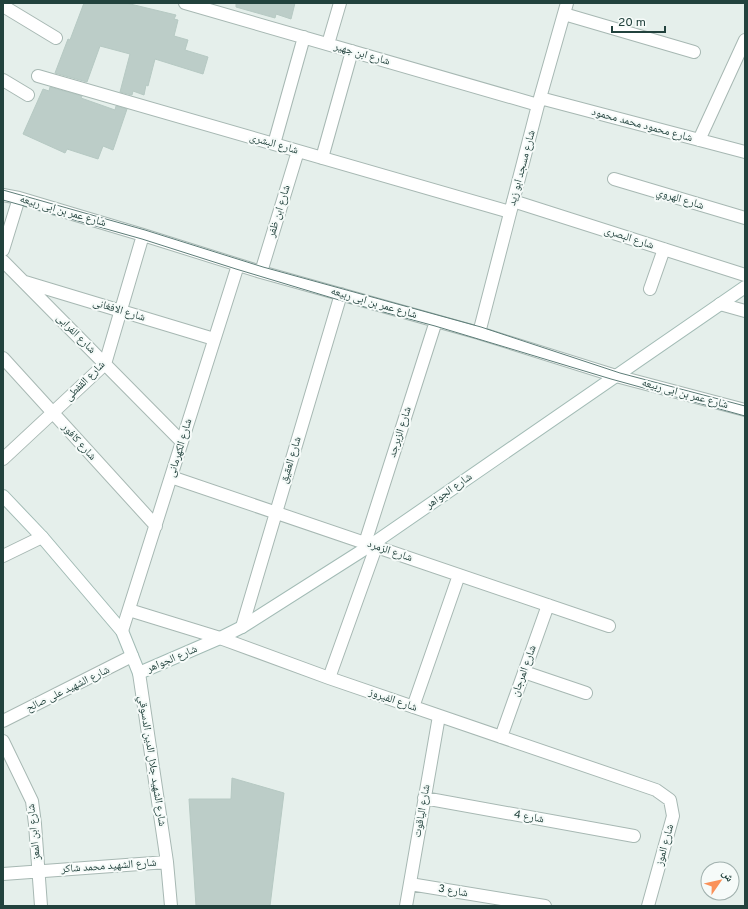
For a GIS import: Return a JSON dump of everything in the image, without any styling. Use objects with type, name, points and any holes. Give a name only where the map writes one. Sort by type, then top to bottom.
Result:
[{"type":"street","name":"شارع ابن جهير","points":[[185,3],[352,51],[539,102]]},
{"type":"street","points":[[328,44],[340,3]]},
{"type":"street","points":[[3,6],[56,38]]},
{"type":"street","points":[[565,8],[694,52]]},
{"type":"street","name":"شارع مسجد ابو زيد","points":[[479,333],[511,206],[565,8]]},
{"type":"street","points":[[274,144],[304,37]]},
{"type":"street","points":[[699,140],[745,40]]},
{"type":"street","points":[[322,158],[352,51]]},
{"type":"street","name":"شارع البشرى","points":[[38,76],[322,158],[511,206]]},
{"type":"street","points":[[3,80],[28,95]]},
{"type":"street","name":"شارع محمود محمد محمود","points":[[539,102],[745,152]]},
{"type":"street","name":"شارع ابن ظفر","points":[[261,272],[298,151]]},
{"type":"street","name":"شارع الهروي","points":[[614,179],[745,218]]},
{"type":"street","name":"شارع عمر بن ابى ربيعه","points":[[3,195],[19,198],[143,235],[261,272],[479,333],[616,376],[745,410]]},
{"type":"street","points":[[3,250],[19,198]]},
{"type":"street","name":"شارع البصرى","points":[[511,206],[664,249],[745,275]]},
{"type":"street","name":"شارع القفطى","points":[[3,459],[105,364],[143,235]]},
{"type":"street","points":[[650,289],[664,249]]},
{"type":"street","name":"شارع الفرابى","points":[[3,261],[182,442]]},
{"type":"street","name":"شارع الكهرمانى","points":[[122,631],[130,610],[238,265]]},
{"type":"street","name":"شارع الافغانى","points":[[24,282],[214,339]]},
{"type":"street","name":"شارع الجواهر","points":[[139,673],[242,627],[371,545],[745,287]]},
{"type":"street","name":"شارع العقيق","points":[[242,627],[341,294]]},
{"type":"street","points":[[720,304],[745,311]]},
{"type":"street","name":"شارع الزبرجد","points":[[329,678],[371,545],[436,321]]},
{"type":"street","name":"شارع كافور","points":[[3,358],[156,526]]},
{"type":"street","name":"شارع الزمرد","points":[[171,477],[609,626]]},
{"type":"street","name":"شارع الشهيد جلال الدين الدسوقي","points":[[3,496],[42,537],[122,631],[139,673],[167,862],[171,906]]},
{"type":"street","points":[[3,556],[42,537]]},
{"type":"street","points":[[413,707],[458,575]]},
{"type":"street","name":"شارع المرجان","points":[[501,737],[548,605]]},
{"type":"street","name":"شارع الفيروز","points":[[130,610],[220,638],[329,678],[656,790]]},
{"type":"street","name":"شارع الشهيد على صالح","points":[[3,721],[132,656]]},
{"type":"street","points":[[524,672],[586,693]]},
{"type":"street","name":"شارع الياقوت","points":[[406,906],[439,716]]},
{"type":"street","name":"شارع ابن المعز","points":[[3,741],[32,801],[41,906]]},
{"type":"street","name":"شارع الموز","points":[[648,906],[673,816],[670,800],[656,790]]},
{"type":"street","name":"شارع 4","points":[[424,798],[634,836]]},
{"type":"street","name":"شارع الشهيد محمد شاكر","points":[[3,874],[167,862]]},
{"type":"street","name":"شارع 3","points":[[410,884],[545,906]]},
{"type":"building","points":[[84,3],[126,3],[176,15],[174,19],[178,20],[174,36],[188,40],[185,50],[208,57],[203,74],[155,59],[144,95],[133,91],[132,95],[120,92],[130,54],[100,46],[87,82],[55,73],[68,39],[70,40]]},
{"type":"building","points":[[236,3],[295,3],[291,19],[276,14],[275,18],[236,7]]},
{"type":"building","points":[[50,87],[82,96],[81,98],[115,110],[116,106],[127,109],[113,150],[103,146],[98,159],[67,149],[65,153],[23,134],[43,89],[49,91]]},
{"type":"building","points":[[232,778],[284,793],[270,906],[196,906],[189,799],[231,799]]},
{"type":"tram line","points":[[3,190],[145,230],[263,267],[481,327],[620,373],[745,406]]},
{"type":"tram line","points":[[3,200],[142,239],[339,300],[435,326],[611,379],[745,416]]}]
